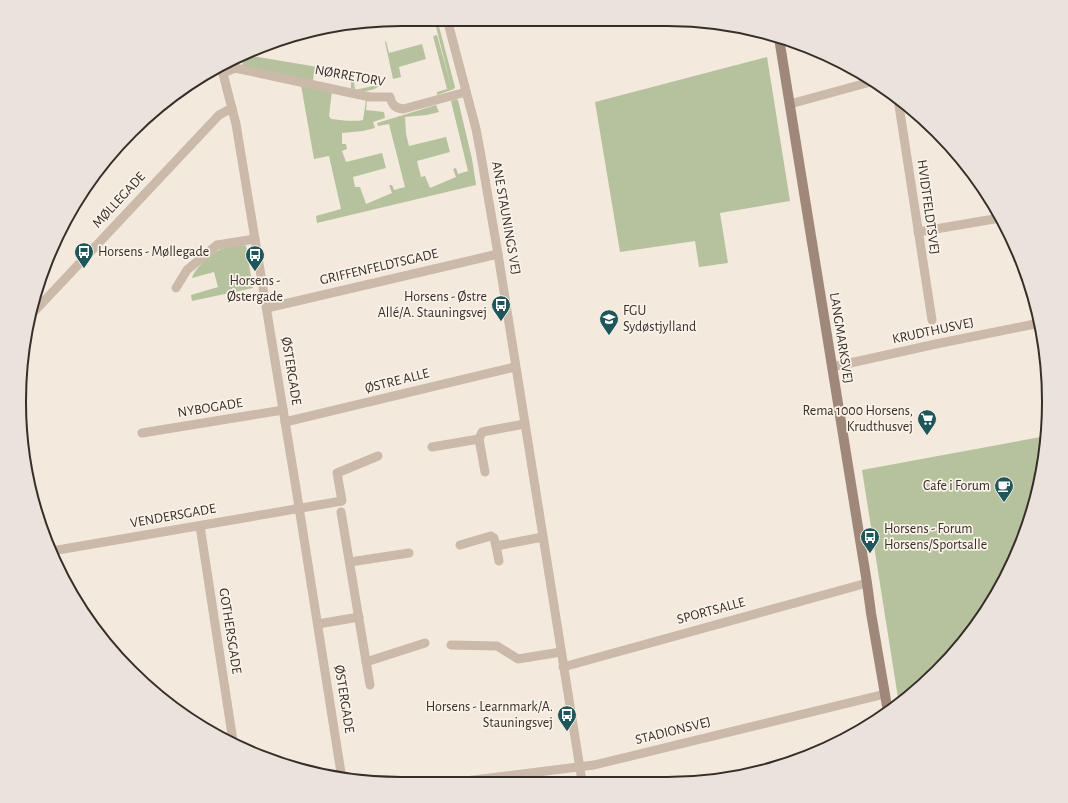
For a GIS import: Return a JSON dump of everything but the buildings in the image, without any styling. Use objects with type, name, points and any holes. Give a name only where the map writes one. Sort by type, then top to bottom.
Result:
[{"type":"main road","name":"LANGMARKSVEJ","points":[[780,44],[887,705]]},
{"type":"street","name":"ANE STAUNINGS VEJ","points":[[449,26],[480,150],[581,777]]},
{"type":"street","name":"NØRRETORV","points":[[227,69],[235,68],[370,97],[390,97],[392,104],[397,109],[403,109],[466,92]]},
{"type":"street","name":"NØRRETORV","points":[[222,72],[232,108]]},
{"type":"street","points":[[790,104],[866,83]]},
{"type":"street","name":"HVIDTFELDTSVEJ","points":[[899,107],[932,320]]},
{"type":"street","name":"ØSTERGADE","points":[[232,108],[255,239],[341,772]]},
{"type":"street","name":"MØLLEGADE","points":[[38,307],[219,115],[232,108]]},
{"type":"street","points":[[918,232],[995,219]]},
{"type":"street","points":[[176,288],[187,270],[217,244],[255,239]]},
{"type":"street","name":"GRIFFENFELDTSGADE","points":[[266,308],[498,254]]},
{"type":"street","name":"KRUDTHUSVEJ","points":[[832,368],[936,344],[1034,324]]},
{"type":"street","name":"ØSTRE ALLE","points":[[285,422],[515,367]]},
{"type":"street","name":"NYBOGADE","points":[[142,433],[283,410]]},
{"type":"street","points":[[485,472],[479,439],[482,432],[524,424]]},
{"type":"street","points":[[432,447],[479,439]]},
{"type":"street","points":[[299,509],[342,501],[337,472],[378,456]]},
{"type":"street","name":"VENDERSGADE","points":[[57,550],[299,509]]},
{"type":"street","name":"ØSTERGADE","points":[[341,512],[370,685]]},
{"type":"street","name":"GOTHERSGADE","points":[[200,526],[232,737]]},
{"type":"street","points":[[460,545],[491,536],[494,538],[499,561]]},
{"type":"street","points":[[496,546],[543,537]]},
{"type":"street","points":[[350,562],[409,553]]},
{"type":"street","name":"SPORTSALLE","points":[[563,666],[867,583]]},
{"type":"street","points":[[318,624],[359,617]]},
{"type":"street","name":"ØSTERGADE","points":[[366,662],[425,643]]},
{"type":"street","points":[[451,645],[497,646],[518,659],[561,652]]},
{"type":"street","name":"STADIONSVEJ","points":[[496,777],[602,763],[885,694]]},
{"type":"green space","points":[[436,26],[439,26],[455,87],[454,89],[437,95],[437,92],[447,89],[433,36],[437,35],[451,86]]},
{"type":"green space","points":[[386,41],[389,53],[422,44],[426,59],[399,67],[401,77],[393,79]]},
{"type":"green space","points":[[255,56],[353,73],[355,90],[351,88],[351,80],[314,73],[313,81],[242,67],[243,62]]},
{"type":"green space","points":[[767,57],[790,201],[720,213],[728,263],[699,267],[695,241],[620,252],[595,102]]},
{"type":"green space","points":[[382,84],[375,89],[367,91],[356,90]]},
{"type":"green space","points":[[301,85],[332,91],[329,116],[331,119],[351,121],[363,120],[366,100],[366,110],[384,112],[385,118],[373,122],[375,128],[342,133],[342,144],[346,144],[347,149],[342,151],[346,162],[382,153],[386,168],[353,177],[355,187],[360,187],[366,204],[392,193],[389,185],[392,185],[394,190],[405,187],[389,124],[378,126],[377,123],[436,105],[439,112],[427,115],[405,117],[406,134],[409,146],[446,137],[450,152],[417,161],[421,177],[425,176],[430,188],[456,177],[453,169],[456,168],[458,174],[468,171],[451,101],[456,99],[458,100],[472,159],[476,185],[317,223],[316,216],[341,209],[329,156],[314,159]]},
{"type":"green space","points":[[244,245],[246,246],[253,288],[192,301],[191,295],[218,287],[214,272],[192,278],[196,270],[218,250]]},
{"type":"green space","points":[[1040,437],[1035,475],[1022,522],[1003,568],[992,589],[979,610],[949,649],[914,684],[898,697],[862,470]]},
{"type":"place","name":"Horsens - Møllegade","points":[[84,269]]},
{"type":"place","name":"Horsens - Østergade","points":[[255,272]]},
{"type":"place","name":"Horsens - Østre Allé/A. Stauningsvej","points":[[501,322]]},
{"type":"place","name":"FGU Sydøstjylland","points":[[609,336]]},
{"type":"place","name":"Rema 1000 Horsens, Krudthusvej","points":[[927,436]]},
{"type":"place","name":"Cafe i Forum","points":[[1004,503]]},
{"type":"place","name":"Horsens - Forum Horsens/Sportsalle","points":[[870,554]]},
{"type":"place","name":"Horsens - Learnmark/A. Stauningsvej","points":[[567,732]]}]
